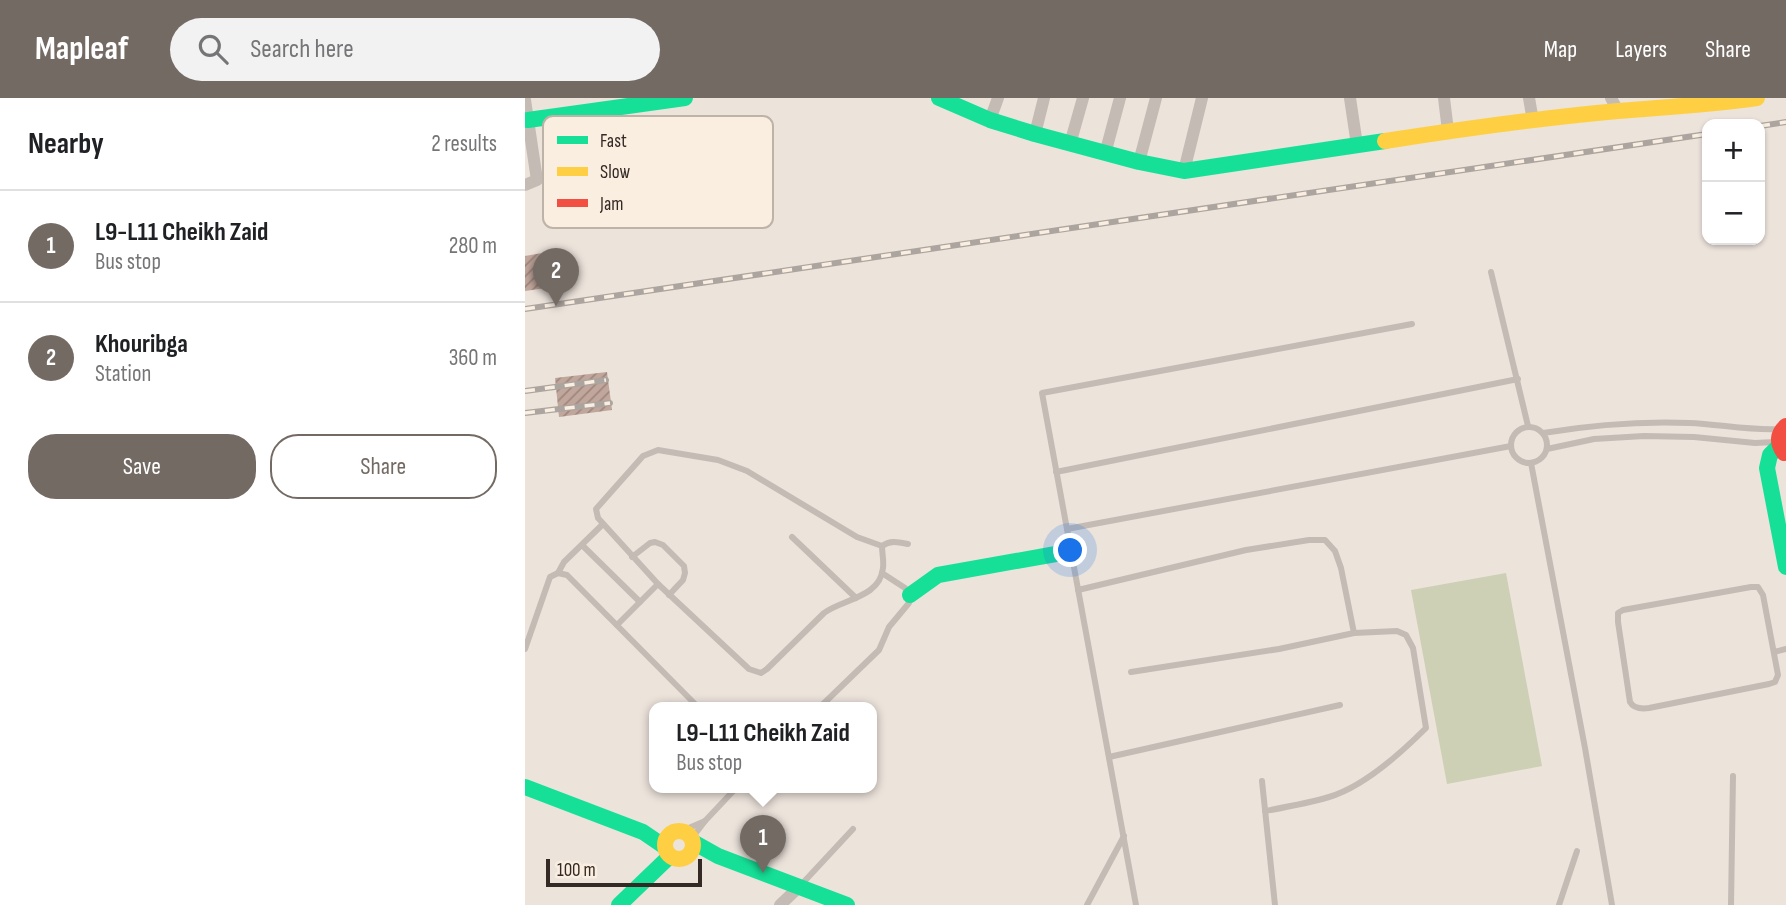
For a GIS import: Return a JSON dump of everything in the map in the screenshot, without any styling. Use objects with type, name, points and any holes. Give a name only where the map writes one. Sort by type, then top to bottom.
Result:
[{"type":"street","points":[[557,116],[685,98]]},
{"type":"street","points":[[939,98],[990,120],[1035,134],[1139,162],[1184,171],[1448,131],[1533,121],[1615,105],[1757,98]]},
{"type":"street","points":[[990,120],[998,98]]},
{"type":"street","points":[[1035,134],[1044,98]]},
{"type":"street","points":[[1070,144],[1083,98]]},
{"type":"street","points":[[1105,153],[1120,98]]},
{"type":"street","points":[[1139,162],[1156,98]]},
{"type":"street","points":[[1184,171],[1202,98]]},
{"type":"street","points":[[1350,98],[1357,145]]},
{"type":"street","points":[[1444,98],[1448,131]]},
{"type":"street","points":[[1529,98],[1533,121]]},
{"type":"street","points":[[525,100],[529,157],[537,180],[525,185]]},
{"type":"street","points":[[528,120],[543,118]]},
{"type":"street","points":[[1782,439],[1767,459],[1766,468],[1780,503],[1786,567]]},
{"type":"street","points":[[910,595],[938,575],[1067,552]]},
{"type":"street","points":[[525,786],[643,832],[718,856],[847,905]]},
{"type":"street","points":[[618,905],[680,843]]},
{"type":"street","points":[[780,905],[799,887]]},
{"type":"lane","points":[[1491,272],[1528,426]]},
{"type":"lane","points":[[1136,905],[1042,393],[1412,324]]},
{"type":"lane","points":[[1056,472],[1518,379]]},
{"type":"lane","points":[[1543,433],[1640,422],[1691,423],[1755,429],[1782,439]]},
{"type":"lane","points":[[1528,426],[1543,433],[1547,449],[1541,459],[1525,463],[1515,457],[1511,446],[1517,431],[1528,426]]},
{"type":"lane","points":[[1547,449],[1594,439],[1644,436],[1694,437],[1755,443],[1782,439]]},
{"type":"lane","points":[[1067,529],[1511,446]]},
{"type":"lane","points":[[657,450],[708,457],[747,471],[857,537],[882,546],[882,573],[867,593],[824,612],[761,673],[749,669],[669,595],[603,524],[596,514],[596,509],[643,456],[657,450]]},
{"type":"lane","points":[[1531,463],[1612,905]]},
{"type":"lane","points":[[525,649],[550,577],[558,573],[564,562],[603,524]]},
{"type":"lane","points":[[792,537],[856,598]]},
{"type":"lane","points":[[1078,590],[1247,550],[1325,540],[1335,551],[1341,568],[1355,633]]},
{"type":"lane","points":[[882,546],[895,541],[908,544]]},
{"type":"lane","points":[[632,556],[655,542],[663,545],[684,566],[683,580],[669,595]]},
{"type":"lane","points":[[582,545],[640,602]]},
{"type":"lane","points":[[558,573],[567,575],[693,702]]},
{"type":"lane","points":[[825,702],[879,650],[889,627],[909,603],[910,595],[905,589],[882,573]]},
{"type":"lane","points":[[617,625],[658,584]]},
{"type":"lane","points":[[1758,587],[1763,595],[1774,652],[1778,675],[1775,681],[1769,684],[1639,709],[1630,702],[1618,613],[1758,587]]},
{"type":"lane","points":[[1131,672],[1279,649],[1355,633],[1397,631],[1406,635],[1413,648],[1426,728],[1358,785],[1330,797],[1265,811]]},
{"type":"lane","points":[[1774,652],[1786,649]]},
{"type":"lane","points":[[1109,757],[1340,705]]},
{"type":"lane","points":[[1731,905],[1733,776]]},
{"type":"lane","points":[[1262,781],[1275,905]]},
{"type":"lane","points":[[680,843],[731,793]]},
{"type":"lane","points":[[680,843],[705,821]]},
{"type":"lane","points":[[799,887],[853,829]]},
{"type":"lane","points":[[1087,905],[1124,836]]},
{"type":"lane","points":[[1559,905],[1577,851]]},
{"type":"green space","points":[[1506,573],[1542,766],[1447,784],[1411,590]]},
{"type":"building","points":[[548,252],[553,287],[525,291],[525,256]]},
{"type":"building","points":[[607,372],[612,410],[559,417],[555,378]]},
{"type":"railway","points":[[1765,125],[1786,122]]},
{"type":"railway","points":[[525,309],[1702,135]]},
{"type":"railway","points":[[525,391],[606,380]]},
{"type":"railway","points":[[525,413],[610,403]]},
{"type":"traffic: fast","points":[[557,116],[685,98]]},
{"type":"traffic: fast","points":[[939,98],[990,120],[1035,134],[1139,162],[1184,171],[1385,141]]},
{"type":"traffic: fast","points":[[528,120],[543,118]]},
{"type":"traffic: fast","points":[[1779,446],[1770,455],[1767,468],[1786,567]]},
{"type":"traffic: fast","points":[[910,595],[938,575],[1067,552]]},
{"type":"traffic: fast","points":[[525,787],[643,832],[665,847]]},
{"type":"traffic: fast","points":[[693,842],[718,856],[847,905]]},
{"type":"traffic: fast","points":[[619,905],[670,856]]},
{"type":"traffic: slow","points":[[1385,141],[1560,117],[1757,98]]},
{"type":"traffic: slow","points":[[679,831],[689,835],[693,845],[689,855],[679,859],[669,855],[665,845],[669,835],[679,831]]},
{"type":"traffic: jam","points":[[1784,453],[1779,439],[1786,426]]},
{"type":"place","name":"Khouribga","points":[[556,306]]},
{"type":"place","name":"L9-L11 Cheikh Zaid","points":[[763,873]]}]
